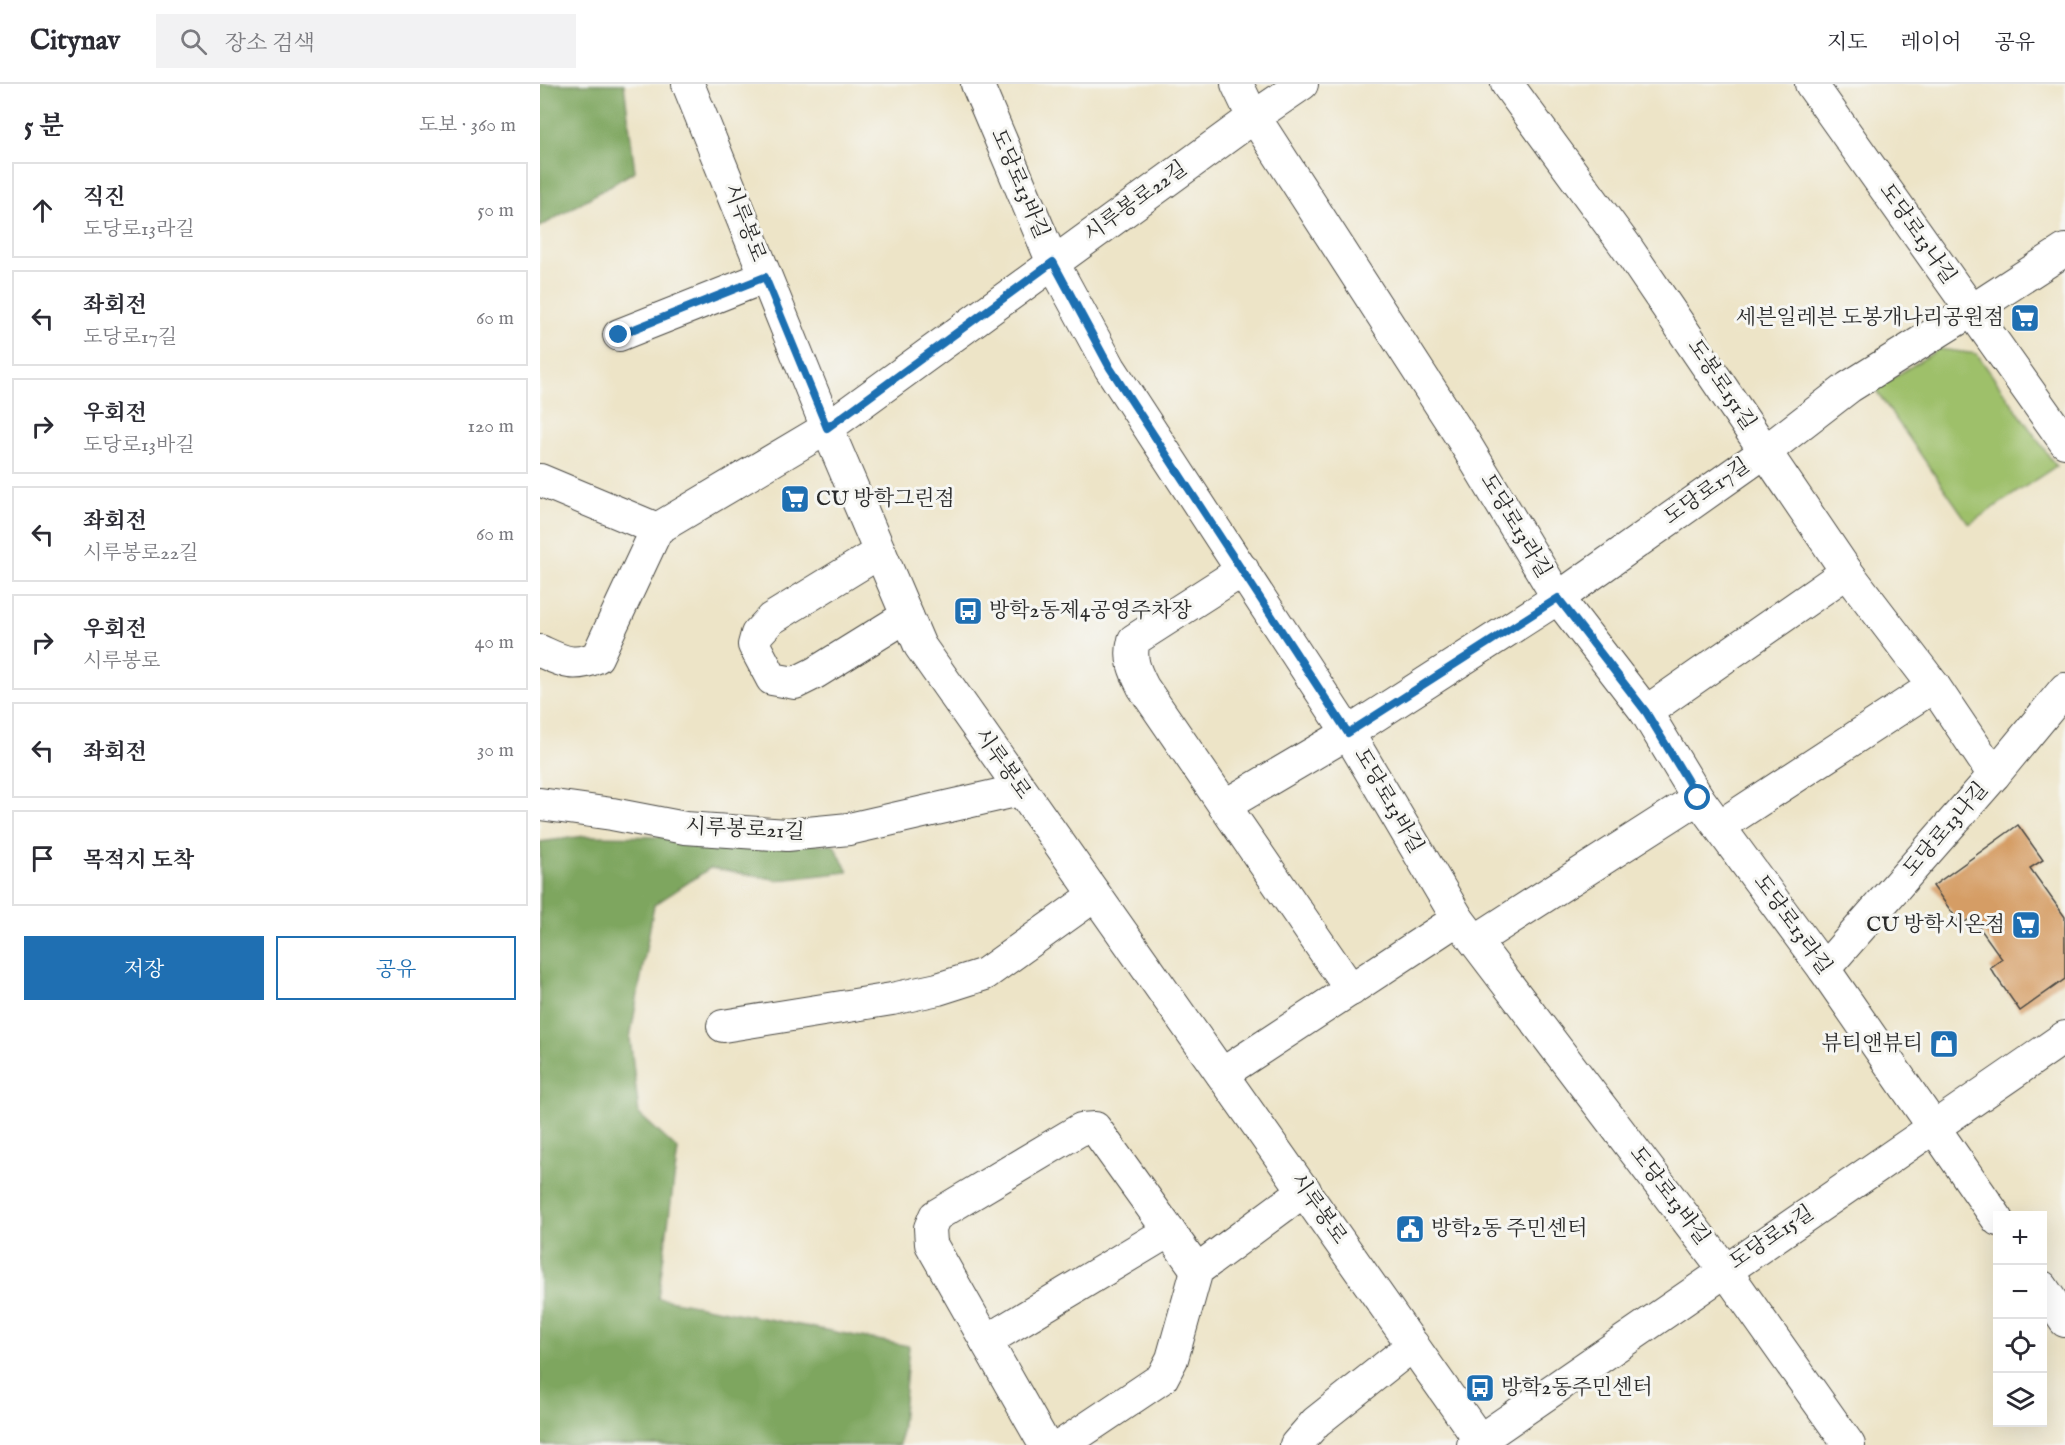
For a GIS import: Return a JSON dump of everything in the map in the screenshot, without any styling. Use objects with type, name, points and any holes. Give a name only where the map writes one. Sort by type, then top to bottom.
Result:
[{"type":"street","name":"시루봉로","points":[[688,84],[827,428],[920,646],[1094,896],[1305,1190],[1479,1443]]},
{"type":"street","name":"도당로13바길","points":[[977,84],[1053,262],[1110,368],[1348,733],[1466,930],[1725,1270],[1849,1445]]},
{"type":"street","name":"도당로13라길","points":[[1237,84],[1254,117],[1463,440],[1558,598],[1646,712],[1698,798],[1824,969],[1993,1213]]},
{"type":"street","name":"시루봉로22길","points":[[827,428],[1053,262],[1302,84]]},
{"type":"street","name":"도봉로151길","points":[[1507,84],[1625,246],[1847,572],[1934,686],[1994,776]]},
{"type":"street","name":"도당로13나길","points":[[1811,84],[2065,442]]},
{"type":"street","name":"도당로17길","points":[[1224,806],[1348,733],[1558,598],[1766,450],[1849,387],[1971,312],[2065,250]]},
{"type":"street","points":[[619,335],[765,277]]},
{"type":"street","points":[[540,651],[564,663],[585,663],[597,657],[657,529],[827,428]]},
{"type":"street","points":[[540,480],[657,529]]},
{"type":"street","points":[[880,552],[771,619],[757,633],[754,645],[772,679],[795,683],[907,616]]},
{"type":"street","points":[[1243,570],[1134,640],[1131,653],[1134,668],[1143,687],[1351,990]]},
{"type":"street","points":[[1646,712],[1847,572]]},
{"type":"street","points":[[1720,826],[1934,686]]},
{"type":"street","name":"도당로13나길","points":[[1824,969],[1994,776],[2065,689]]},
{"type":"street","name":"시루봉로21길","points":[[540,804],[612,814],[685,828],[788,835],[849,829],[1020,790]]},
{"type":"street","points":[[1222,1074],[1351,990],[1466,930],[1698,798]]},
{"type":"street","points":[[723,1026],[892,999],[938,989],[985,974],[1094,896]]},
{"type":"street","name":"도당로15길","points":[[1479,1443],[1725,1270],[2065,1037]]},
{"type":"street","points":[[1045,1445],[931,1244],[930,1228],[935,1216],[1081,1129],[1095,1128],[1197,1270]]},
{"type":"street","points":[[1062,1445],[1162,1378],[1172,1359],[1197,1270],[1305,1190]]},
{"type":"street","points":[[986,1341],[1169,1231]]},
{"type":"street","points":[[2047,1293],[2065,1321]]},
{"type":"street","points":[[1296,1445],[1316,1422],[1413,1345]]},
{"type":"green space","points":[[540,84],[624,84],[635,171],[540,227]]},
{"type":"green space","points":[[1939,349],[1977,354],[2056,466],[1969,524],[1875,389]]},
{"type":"green space","points":[[585,836],[681,837],[834,845],[848,872],[779,880],[710,868],[654,905],[630,1038],[639,1114],[678,1150],[658,1298],[909,1346],[900,1445],[540,1445],[540,842]]},
{"type":"building","points":[[2018,825],[2043,860],[2030,868],[2065,917],[2065,979],[2020,1011],[1990,968],[2002,959],[1972,917],[1961,925],[1933,886]]},
{"type":"place","name":"세븐일레븐 도봉개나리공원점","points":[[2025,318]]},
{"type":"place","name":"CU 방학그린점","points":[[795,499]]},
{"type":"place","name":"방학2동제4공영주차장","points":[[968,611]]},
{"type":"place","name":"CU 방학시온점","points":[[2026,925]]},
{"type":"place","name":"뷰티앤뷰티","points":[[1944,1044]]},
{"type":"place","name":"방학2동 주민센터","points":[[1410,1229]]},
{"type":"place","name":"방학2동주민센터","points":[[1480,1388]]},
{"type":"route","points":[[619,335],[765,277],[827,428],[1053,262],[1110,368],[1348,733],[1558,598],[1646,712],[1698,798]]}]
